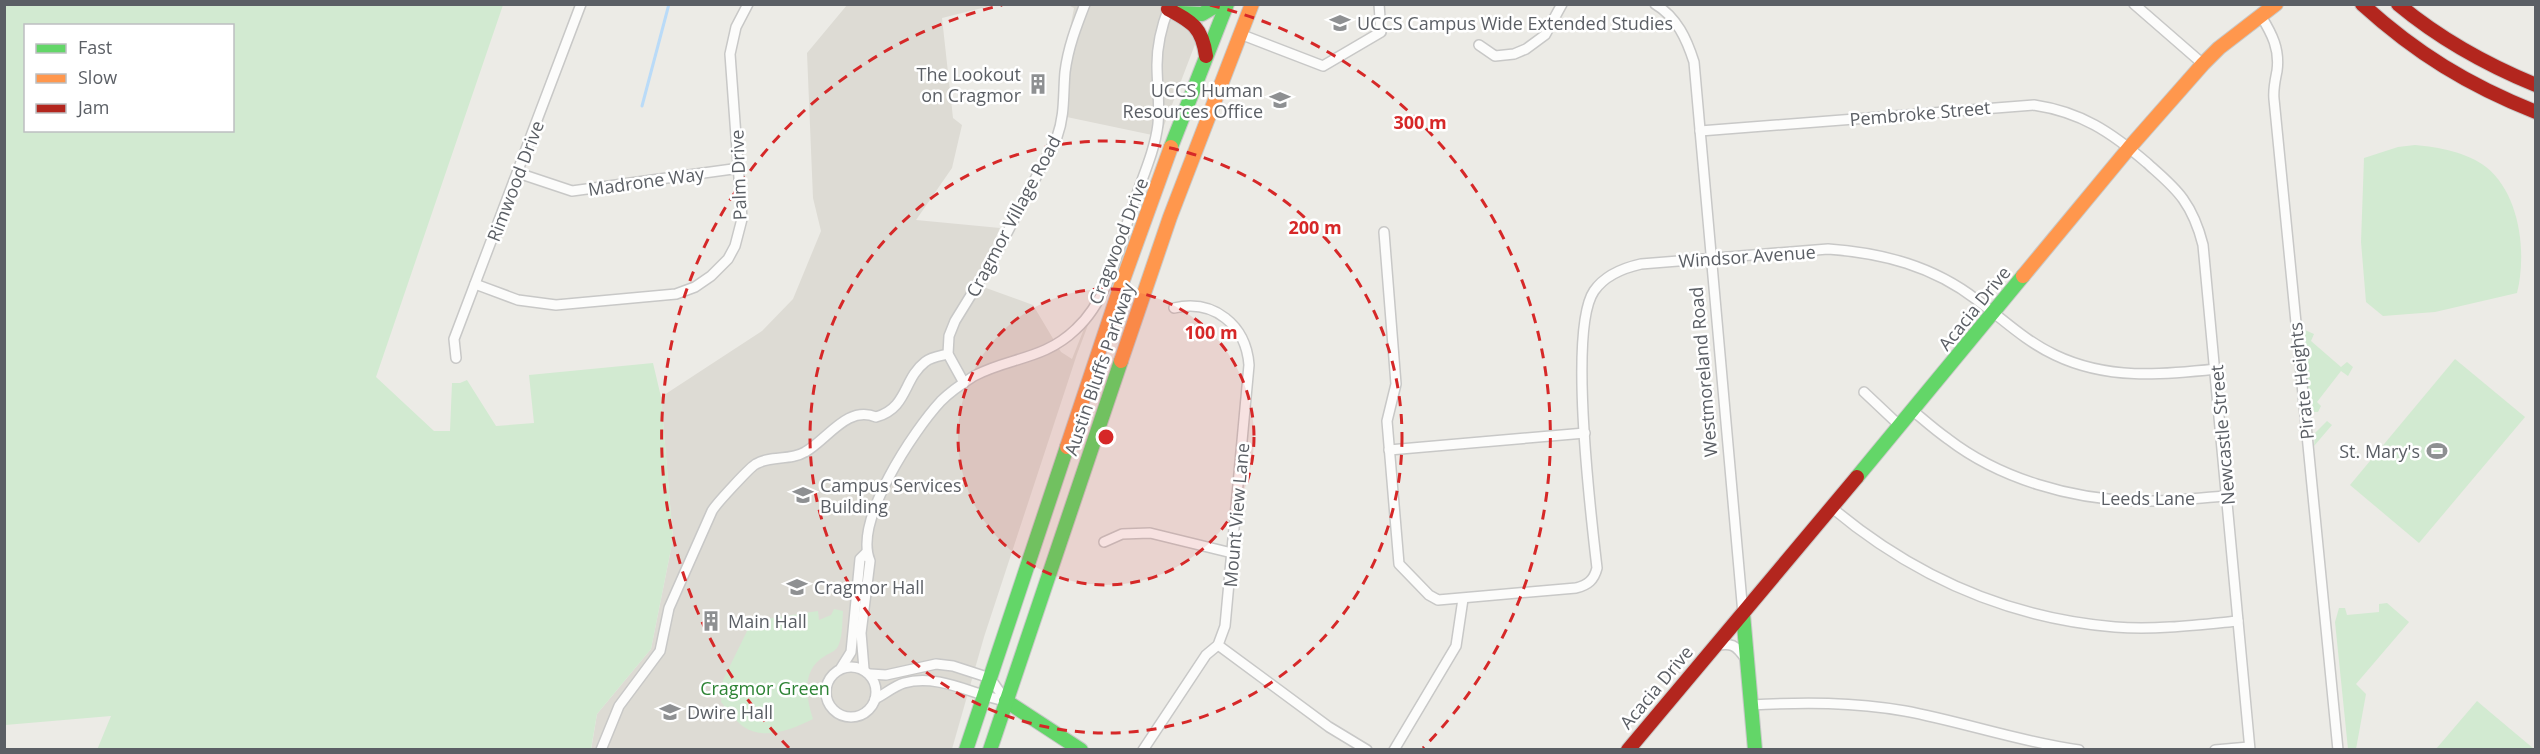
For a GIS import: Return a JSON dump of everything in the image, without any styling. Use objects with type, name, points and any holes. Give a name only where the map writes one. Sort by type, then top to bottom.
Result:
[{"type":"main road","points":[[1169,7],[1195,15],[1209,12],[1219,4]]},
{"type":"main road","points":[[1229,4],[1234,24],[1240,34]]},
{"type":"main road","name":"Austin Bluffs Parkway","points":[[966,750],[1119,291],[1206,58],[1229,4]]},
{"type":"main road","name":"Austin Bluffs Parkway","points":[[990,750],[1170,217],[1252,4]]},
{"type":"main road","name":"Acacia Drive","points":[[1628,750],[2129,148],[2219,48],[2276,4]]},
{"type":"main road","points":[[2362,4],[2397,36],[2440,67],[2491,95],[2535,112]]},
{"type":"main road","points":[[2398,4],[2432,31],[2470,56],[2535,85]]},
{"type":"main road","points":[[1169,7],[1199,27],[1204,39],[1206,58]]},
{"type":"main road","name":"Westmoreland Road","points":[[1743,614],[1755,750]]},
{"type":"main road","points":[[1006,701],[1081,750]]},
{"type":"street","name":"Rimwood Drive","points":[[456,358],[454,339],[582,4]]},
{"type":"street","name":"Palm Drive","points":[[475,284],[518,300],[556,305],[663,296],[686,291],[711,276],[728,259],[735,246],[742,219],[730,54],[736,27],[748,4]]},
{"type":"street","name":"Cragmor Village Road","points":[[948,354],[948,340],[955,321],[995,256],[1028,195],[1061,126],[1065,73],[1074,31],[1085,4]]},
{"type":"street","points":[[1240,34],[1323,66],[1381,32],[1379,4]]},
{"type":"street","points":[[1479,45],[1495,56],[1514,54],[1526,49],[1545,35],[1562,4]]},
{"type":"street","name":"Westmoreland Road","points":[[1655,4],[1677,25],[1690,49],[1694,63],[1743,614]]},
{"type":"street","points":[[2134,4],[2203,64]]},
{"type":"street","name":"Cragwood Drive","points":[[841,668],[851,652],[860,559],[866,553],[874,511],[890,473],[927,418],[942,400],[964,383],[986,371],[1036,355],[1060,342],[1085,320],[1099,298],[1155,140],[1159,112],[1157,54],[1169,7]]},
{"type":"street","name":"Pirate Heights","points":[[2261,16],[2273,37],[2278,52],[2273,87],[2274,99],[2338,750]]},
{"type":"street","name":"Pembroke Street","points":[[1700,131],[2034,105],[2073,114],[2095,124],[2129,148]]},
{"type":"street","name":"Newcastle Street","points":[[2129,148],[2182,198],[2199,229],[2203,245],[2217,369],[2249,748]]},
{"type":"street","name":"Madrone Way","points":[[518,173],[572,191],[740,168]]},
{"type":"street","points":[[1384,232],[1396,384],[1387,421],[1399,564],[1429,595],[1438,600],[1463,599],[1456,646],[1394,750]]},
{"type":"street","name":"Windsor Avenue","points":[[1463,599],[1576,588],[1586,585],[1594,578],[1597,568],[1585,433],[1583,340],[1585,320],[1594,291],[1604,281],[1626,267],[1828,249],[1882,255],[1922,267],[1941,277],[1977,299],[2035,344],[2055,356],[2115,373],[2156,375],[2217,369]]},
{"type":"street","name":"Mount View Lane","points":[[1143,750],[1206,655],[1218,645],[1225,626],[1250,365],[1248,350],[1238,330],[1220,313],[1200,306],[1187,305],[1174,308]]},
{"type":"street","points":[[601,750],[619,706],[660,651],[669,608],[719,500],[731,491],[755,464],[795,457],[806,452],[854,415],[868,413],[876,417],[894,408],[925,362],[948,354],[964,383]]},
{"type":"street","points":[[1864,392],[1899,425]]},
{"type":"street","name":"Leeds Lane","points":[[1912,410],[1964,450],[2014,475],[2052,488],[2094,498],[2138,501],[2227,496]]},
{"type":"street","points":[[1389,450],[1585,433]]},
{"type":"street","points":[[1831,507],[1873,542],[1922,571],[1962,590],[2015,610],[2051,619],[2117,627],[2178,627],[2238,621]]},
{"type":"street","points":[[1104,542],[1122,534],[1137,532],[1232,553]]},
{"type":"street","name":"Cragwood Drive","points":[[866,553],[870,561],[861,633],[867,672]]},
{"type":"street","name":"Acacia Drive","points":[[1713,647],[1726,643],[1736,645],[1747,660]]},
{"type":"street","points":[[1218,645],[1329,727],[1367,750]]},
{"type":"street","points":[[936,664],[953,666],[990,678],[1006,701],[983,697],[944,683],[926,680],[904,683],[875,699],[867,711],[860,716],[851,717],[836,712],[827,701],[826,688],[831,676],[841,668],[853,666],[867,672],[885,675],[936,664]]},
{"type":"street","points":[[867,672],[876,686],[875,699]]},
{"type":"street","points":[[1751,705],[1807,702],[1871,706],[1939,718],[2029,742],[2079,750]]},
{"type":"street","points":[[2215,750],[2249,748]]},
{"type":"shaded area","points":[[847,5],[994,5],[942,18],[953,118],[962,125],[952,168],[916,220],[1000,228],[975,284],[1033,305],[1061,352],[1072,359],[1157,136],[1062,116],[1063,65],[1074,8],[1068,5],[1210,5],[1077,354],[984,637],[952,749],[591,750],[597,714],[651,649],[673,539],[661,397],[762,331],[793,299],[821,231],[813,198],[807,53]]},
{"type":"green space","points":[[5,4],[503,5],[376,377],[434,431],[450,431],[452,383],[467,380],[496,426],[534,423],[529,375],[653,363],[661,397],[673,539],[651,649],[597,714],[591,749],[97,750],[111,716],[5,725]]},
{"type":"green space","points":[[2415,145],[2443,149],[2478,162],[2498,179],[2507,192],[2518,225],[2521,243],[2517,293],[2435,312],[2383,316],[2366,302],[2361,242],[2364,158],[2398,147]]},
{"type":"green space","points":[[2305,330],[2314,334],[2311,341],[2341,367],[2347,362],[2353,367],[2348,376],[2341,371],[2317,402],[2321,406],[2318,412],[2312,412],[2310,408],[2303,334]]},
{"type":"green space","name":"St. Mary's","points":[[2455,359],[2525,417],[2419,543],[2350,485]]},
{"type":"green space","points":[[2327,421],[2332,425],[2314,446],[2315,433]]},
{"type":"green space","points":[[2387,603],[2409,622],[2356,684],[2366,694],[2356,749],[2348,749],[2335,622],[2339,608],[2345,608],[2347,615],[2379,612],[2379,604]]},
{"type":"green space","name":"Cragmor Green","points":[[834,609],[843,611],[839,644],[835,650],[817,662],[807,684],[813,719],[779,732],[761,733],[744,727],[721,702],[723,680],[752,621],[818,611],[819,620],[831,615]]},
{"type":"green space","points":[[2477,701],[2484,707],[2534,749],[2436,749]]},
{"type":"waterway","points":[[642,106],[669,4]]},
{"type":"traffic: fast","points":[[1180,13],[1202,14],[1219,4]]},
{"type":"traffic: fast","points":[[1171,147],[1227,4]]},
{"type":"traffic: fast","points":[[1857,477],[2023,276]]},
{"type":"traffic: fast","points":[[990,750],[1121,361]]},
{"type":"traffic: fast","points":[[966,750],[1067,447]]},
{"type":"traffic: fast","points":[[1743,614],[1755,750]]},
{"type":"traffic: fast","points":[[1006,701],[1081,750]]},
{"type":"traffic: slow","points":[[1121,361],[1170,217],[1252,4]]},
{"type":"traffic: slow","points":[[2023,276],[2129,148],[2203,64],[2219,48],[2276,4]]},
{"type":"traffic: slow","points":[[1067,447],[1119,291],[1171,147]]},
{"type":"traffic: jam","points":[[2362,4],[2423,53],[2465,79],[2536,112]]},
{"type":"traffic: jam","points":[[2398,4],[2464,50],[2536,85]]},
{"type":"traffic: jam","points":[[1168,9],[1190,22],[1199,32],[1206,56]]},
{"type":"traffic: jam","points":[[1628,750],[1857,477]]},
{"type":"place","name":"UCCS Campus Wide Extended Studies","points":[[1340,23]]},
{"type":"place","name":"The Lookout on Cragmor","points":[[1038,84]]},
{"type":"place","name":"UCCS Human Resources Office","points":[[1280,100]]},
{"type":"place","name":"St. Mary's","points":[[2437,451]]},
{"type":"place","name":"Campus Services Building","points":[[803,495]]},
{"type":"place","name":"Cragmor Hall","points":[[797,587]]},
{"type":"place","name":"Main Hall","points":[[711,621]]},
{"type":"place","name":"Dwire Hall","points":[[670,712]]}]
